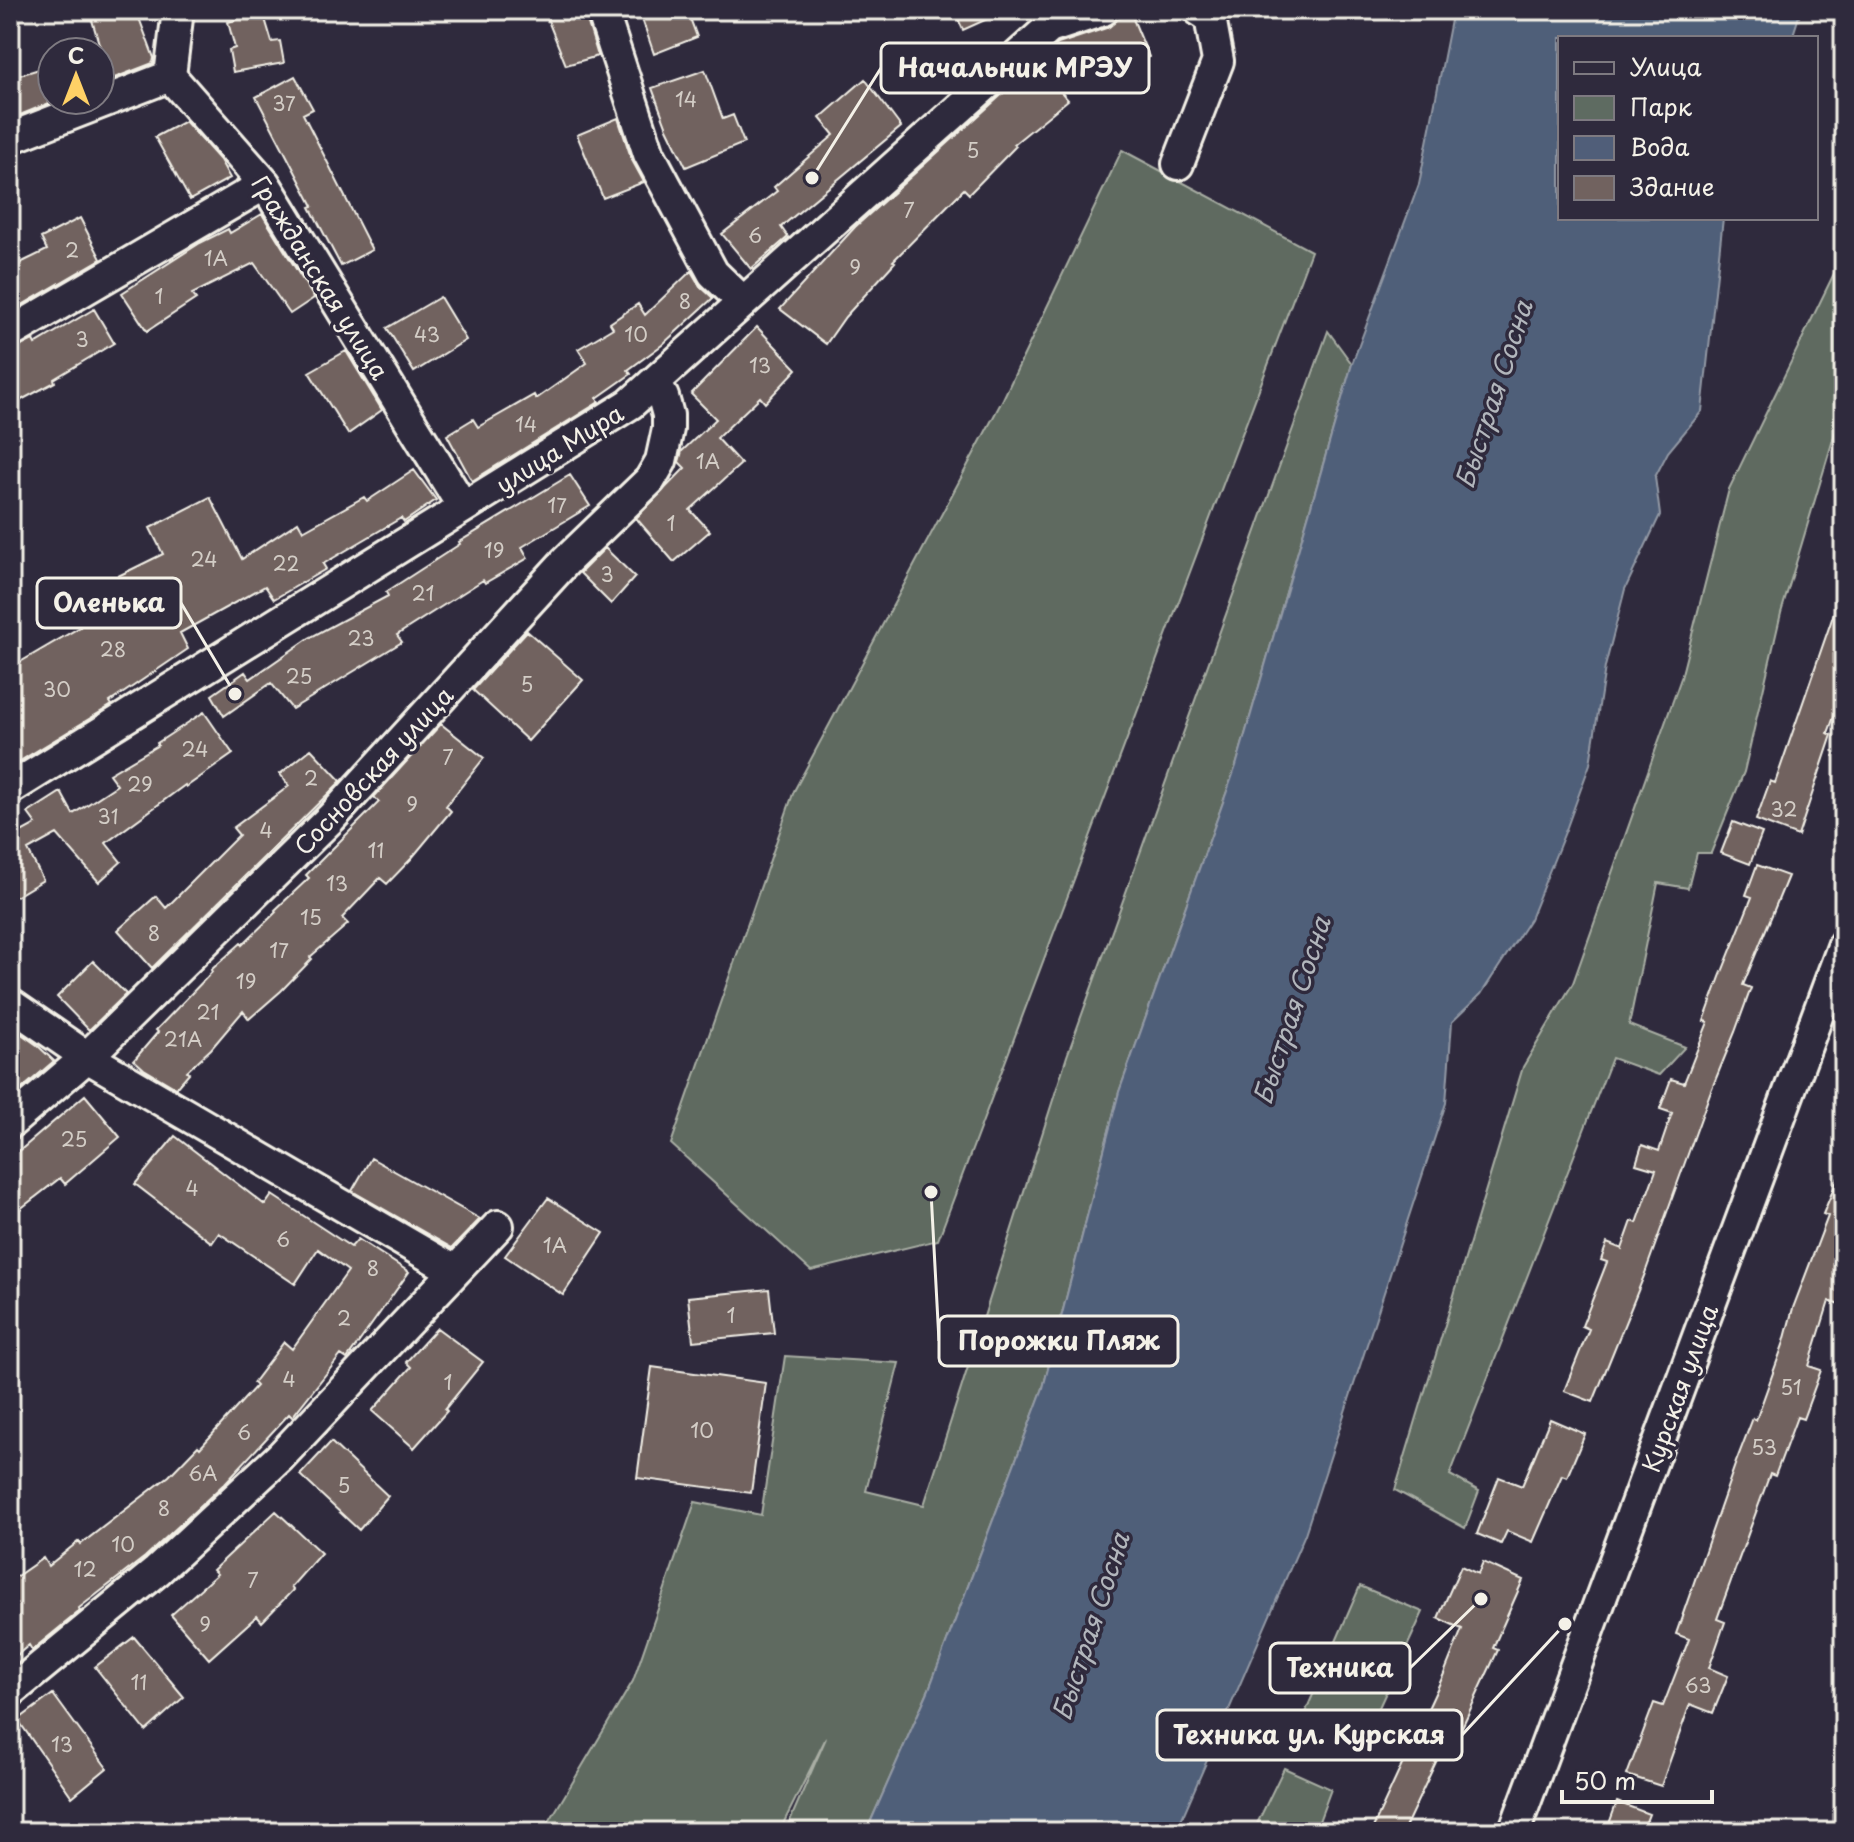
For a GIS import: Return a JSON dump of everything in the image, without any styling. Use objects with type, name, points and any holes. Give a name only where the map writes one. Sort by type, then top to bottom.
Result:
[{"type":"street","points":[[10,138],[170,76],[178,10]]},
{"type":"street","points":[[602,10],[649,154],[713,273],[743,302]]},
{"type":"street","points":[[1045,19],[1103,10]]},
{"type":"street","points":[[1178,164],[1218,61],[1210,17],[1199,10]]},
{"type":"street","name":"улица Мира","points":[[10,789],[630,404],[1045,19]]},
{"type":"street","name":"Гражданская улица","points":[[170,76],[265,184],[463,507]]},
{"type":"street","points":[[10,333],[265,184]]},
{"type":"street","name":"Сосновская улица","points":[[10,1123],[87,1057],[331,818],[566,561],[650,480],[661,461],[668,429],[663,397],[652,384]]},
{"type":"street","name":"Курская улица","points":[[1514,1832],[1844,944]]},
{"type":"street","points":[[10,1004],[87,1057],[455,1271]]},
{"type":"street","points":[[10,1692],[157,1571],[280,1457],[498,1226]]},
{"type":"green space","points":[[1122,150],[1311,251],[938,1240],[811,1271],[671,1144],[794,791],[1003,399]]},
{"type":"green space","points":[[1844,253],[1844,435],[1835,433],[1781,613],[1744,772],[1711,853],[1697,853],[1688,888],[1658,883],[1629,1025],[1685,1047],[1659,1075],[1612,1058],[1450,1475],[1479,1491],[1465,1528],[1395,1490],[1523,1067],[1573,983],[1681,678],[1729,489]]},
{"type":"green space","points":[[1328,331],[1352,364],[1236,766],[1119,1092],[1043,1388],[929,1689],[866,1832],[785,1832],[826,1738],[779,1832],[543,1832],[633,1681],[695,1502],[761,1515],[785,1356],[899,1363],[866,1491],[924,1505],[1067,1056]]},
{"type":"green space","points":[[1360,1586],[1423,1612],[1365,1738],[1305,1713]]},
{"type":"green space","points":[[1284,1768],[1331,1789],[1315,1832],[1253,1832]]},
{"type":"water","name":"Быстрая Сосна","points":[[1453,10],[1801,10],[1793,36],[1558,36],[1558,220],[1723,220],[1702,411],[1668,452],[1655,477],[1660,515],[1625,589],[1605,667],[1590,764],[1530,919],[1481,994],[1452,1022],[1446,1103],[1305,1534],[1176,1832],[866,1832],[929,1689],[1043,1388],[1119,1092],[1236,766],[1352,364],[1419,184]]},
{"type":"building","points":[[89,10],[136,10],[154,58],[153,63],[116,77],[116,36],[97,36]]},
{"type":"building","points":[[569,10],[584,10],[598,56],[566,65],[547,18]]},
{"type":"building","points":[[639,10],[687,10],[697,37],[654,54]]},
{"type":"building","points":[[954,10],[1007,10],[963,30]]},
{"type":"building","points":[[263,12],[272,42],[280,41],[284,63],[233,72],[229,50],[235,48],[228,22]]},
{"type":"building","points":[[1131,14],[1149,57],[1061,92],[1068,100],[1014,144],[1016,146],[969,194],[964,189],[893,261],[826,344],[780,309],[855,227],[1058,44],[1109,27]]},
{"type":"building","points":[[36,70],[36,108],[10,119],[10,78]]},
{"type":"building","points":[[705,70],[723,119],[733,115],[744,143],[686,167],[652,88]]},
{"type":"building","points":[[295,76],[313,109],[303,114],[372,250],[341,266],[256,97]]},
{"type":"building","points":[[865,79],[901,127],[781,227],[788,237],[751,269],[722,234],[777,191],[774,187],[834,135],[820,118]]},
{"type":"building","points":[[618,118],[632,160],[644,182],[603,198],[577,135]]},
{"type":"building","points":[[185,121],[220,160],[230,178],[190,200],[155,137]]},
{"type":"building","points":[[262,214],[314,298],[290,314],[254,263],[192,294],[196,299],[147,331],[122,293],[200,243],[228,229],[230,233]]},
{"type":"building","points":[[80,218],[101,259],[10,312],[10,268],[47,250],[41,238]]},
{"type":"building","points":[[691,271],[700,286],[713,298],[662,345],[628,370],[631,374],[597,398],[599,402],[472,481],[447,435],[473,419],[478,427],[534,395],[536,399],[587,363],[578,349],[613,328],[610,323],[638,304],[645,315]]},
{"type":"building","points":[[440,297],[466,340],[414,372],[387,328]]},
{"type":"building","points":[[94,309],[114,343],[54,379],[55,382],[10,406],[10,351],[33,340],[35,344]]},
{"type":"building","points":[[757,327],[797,369],[765,403],[760,397],[717,438],[741,464],[690,510],[710,531],[674,562],[636,518],[685,468],[679,462],[682,451],[716,419],[691,394]]},
{"type":"building","points":[[346,351],[382,410],[348,434],[309,372]]},
{"type":"building","points":[[414,470],[436,500],[404,522],[401,518],[323,564],[326,569],[274,599],[265,586],[180,633],[188,649],[110,702],[112,705],[10,767],[10,668],[80,627],[77,620],[118,600],[108,581],[163,554],[150,528],[210,497],[242,559],[298,522],[303,531],[364,497],[367,501]]},
{"type":"building","points":[[570,475],[590,506],[522,547],[528,558],[485,583],[483,580],[397,635],[402,642],[292,709],[271,683],[224,716],[212,695],[245,672],[250,679],[309,638],[388,596],[386,592],[459,542]]},
{"type":"building","points":[[605,548],[635,577],[611,604],[580,573]]},
{"type":"building","points":[[1842,590],[1844,690],[1798,836],[1756,820],[1770,781],[1775,783]]},
{"type":"building","points":[[527,631],[583,680],[528,741],[473,690]]},
{"type":"building","points":[[204,712],[233,754],[106,843],[121,862],[99,882],[57,834],[28,850],[43,880],[10,900],[10,838],[36,824],[28,813],[61,792],[73,814],[117,785],[109,774],[158,745]]},
{"type":"building","points":[[441,724],[484,758],[446,806],[451,811],[411,859],[387,884],[380,878],[342,918],[348,924],[310,957],[312,959],[281,991],[249,1019],[243,1011],[211,1049],[187,1071],[189,1073],[176,1088],[144,1069],[134,1060],[158,1032],[156,1030],[211,970],[242,945],[309,878],[306,875],[379,802],[374,797]]},
{"type":"building","points":[[311,749],[341,781],[152,968],[118,930],[156,896],[166,908],[239,835],[233,828],[289,786],[280,774]]},
{"type":"building","points":[[1733,822],[1762,833],[1750,864],[1721,853]]},
{"type":"building","points":[[1757,865],[1788,876],[1743,985],[1751,988],[1735,1032],[1644,1276],[1593,1402],[1564,1391],[1589,1329],[1582,1326],[1607,1262],[1601,1260],[1607,1243],[1622,1249],[1632,1221],[1637,1223],[1656,1170],[1636,1164],[1642,1145],[1659,1151],[1672,1113],[1660,1109],[1671,1079],[1684,1083],[1708,1022],[1704,1021],[1720,977],[1752,897],[1746,895]]},
{"type":"building","points":[[93,961],[126,994],[89,1030],[57,997]]},
{"type":"building","points":[[10,1026],[54,1061],[10,1099]]},
{"type":"building","points":[[85,1095],[120,1137],[65,1184],[60,1178],[10,1217],[10,1159]]},
{"type":"building","points":[[175,1136],[265,1205],[272,1195],[351,1247],[358,1239],[409,1272],[347,1359],[341,1355],[292,1417],[289,1414],[225,1483],[145,1557],[79,1608],[80,1611],[32,1650],[29,1645],[10,1661],[10,1581],[43,1558],[48,1566],[79,1541],[81,1544],[169,1476],[198,1446],[200,1448],[256,1386],[253,1383],[284,1342],[292,1349],[348,1271],[318,1249],[295,1284],[219,1233],[212,1243],[135,1184]]},
{"type":"building","points":[[371,1158],[480,1219],[452,1248],[352,1191]]},
{"type":"building","points":[[1844,1164],[1844,1307],[1829,1301],[1809,1366],[1821,1370],[1803,1419],[1797,1417],[1775,1476],[1770,1474],[1717,1619],[1725,1622],[1709,1668],[1728,1676],[1713,1713],[1690,1704],[1661,1786],[1627,1775],[1654,1703],[1663,1706],[1689,1639],[1676,1634],[1736,1462],[1753,1418],[1756,1420],[1784,1342],[1793,1308],[1828,1216],[1823,1214]]},
{"type":"building","points":[[548,1198],[604,1233],[563,1295],[505,1256]]},
{"type":"building","points":[[769,1289],[774,1333],[693,1341],[688,1297]]},
{"type":"building","points":[[437,1328],[483,1362],[445,1409],[447,1411],[414,1448],[372,1411],[411,1367],[406,1362]]},
{"type":"building","points":[[652,1367],[766,1383],[751,1493],[637,1478]]},
{"type":"building","points":[[1550,1419],[1585,1434],[1567,1477],[1562,1475],[1533,1542],[1507,1531],[1501,1544],[1477,1534],[1499,1477],[1522,1486]]},
{"type":"building","points":[[331,1442],[388,1496],[359,1530],[300,1475]]},
{"type":"building","points":[[276,1511],[321,1553],[291,1587],[293,1590],[262,1622],[257,1616],[209,1659],[171,1615],[217,1574],[213,1570]]},
{"type":"building","points":[[1483,1562],[1523,1580],[1493,1648],[1498,1650],[1450,1753],[1442,1749],[1403,1832],[1371,1832],[1462,1629],[1438,1618],[1461,1566],[1478,1574]]},
{"type":"building","points":[[134,1637],[184,1697],[146,1731],[95,1667]]},
{"type":"building","points":[[53,1694],[107,1768],[72,1797],[18,1720]]},
{"type":"building","points":[[1617,1802],[1649,1814],[1642,1832],[1606,1832]]},
{"type":"place","name":"Начальник МРЭУ","points":[[812,178]]},
{"type":"place","name":"Оленька","points":[[235,694]]},
{"type":"place","name":"Порожки Пляж","points":[[931,1192]]},
{"type":"place","name":"Техника","points":[[1481,1599]]},
{"type":"place","name":"Техника ул. Курская","points":[[1565,1624]]}]
